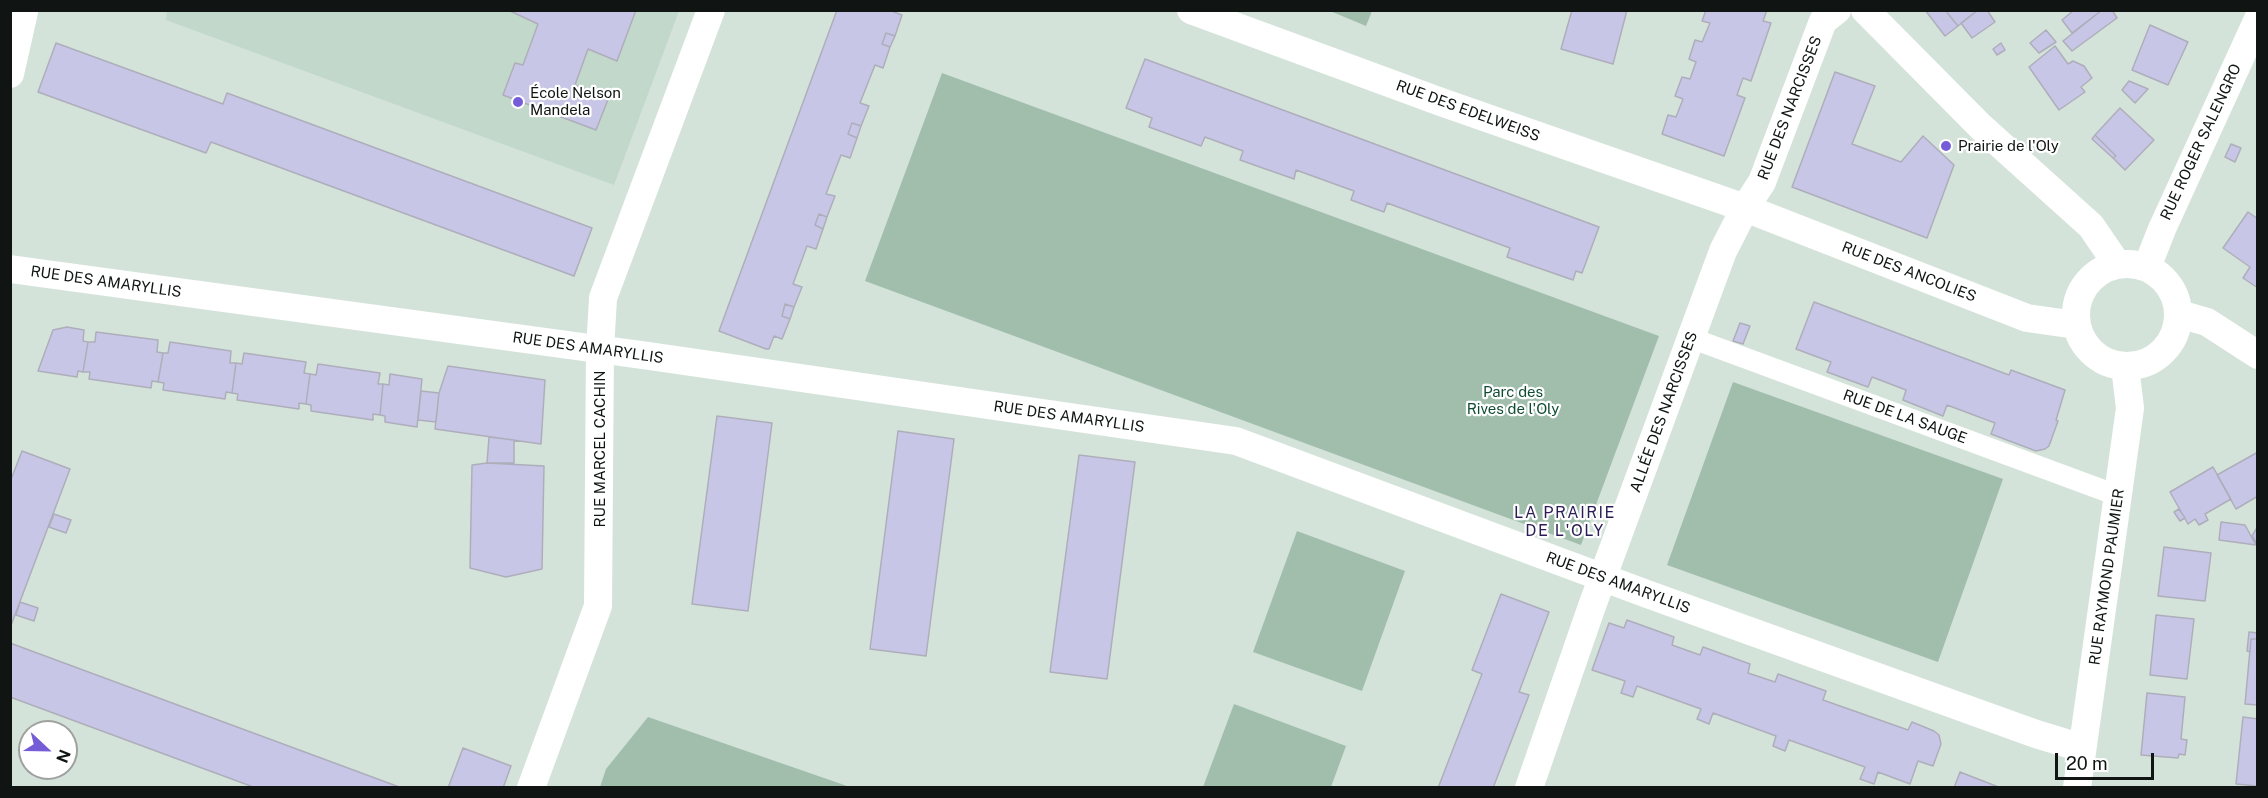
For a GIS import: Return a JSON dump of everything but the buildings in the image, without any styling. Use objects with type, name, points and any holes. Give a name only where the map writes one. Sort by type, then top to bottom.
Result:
[{"type":"street","name":"RUE MARCEL CACHIN","points":[[531,788],[598,606],[600,350],[603,298],[711,10]]},
{"type":"street","name":"RUE DES EDELWEISS","points":[[1191,10],[1441,102],[1745,208]]},
{"type":"street","name":"RUE DES NARCISSES","points":[[1745,208],[1762,182],[1823,21],[1837,10]]},
{"type":"street","points":[[1865,10],[1982,127],[2091,226],[2117,264]]},
{"type":"street","points":[[10,74],[20,12]]},
{"type":"street","name":"RUE ROGER SALENGRO","points":[[2147,267],[2162,229],[2248,65],[2258,19]]},
{"type":"street","name":"RUE DES ANCOLIES","points":[[1745,208],[2027,318],[2076,324]]},
{"type":"street","name":"ALLÉE DES NARCISSES","points":[[1529,788],[1723,251],[1745,208]]},
{"type":"street","points":[[2132,263],[2147,267],[2159,274],[2170,286],[2176,299],[2179,314],[2176,331],[2168,345],[2157,357],[2142,364],[2125,367],[2108,363],[2093,354],[2082,341],[2076,324],[2076,304],[2084,285],[2099,271],[2117,264],[2132,263]]},
{"type":"street","name":"RUE DES AMARYLLIS","points":[[10,268],[1236,441],[1603,578],[2036,734],[2082,748]]},
{"type":"street","points":[[2179,314],[2207,322],[2258,356]]},
{"type":"street","name":"RUE DE LA SAUGE","points":[[1691,338],[2118,496]]},
{"type":"street","name":"RUE RAYMOND PAUMIER","points":[[2077,788],[2130,408],[2125,367]]},
{"type":"shaded area","name":"École Nelson Mandela","points":[[167,10],[679,11],[614,185],[166,20]]},
{"type":"green space","points":[[1330,11],[1372,11],[1366,26]]},
{"type":"green space","name":"Parc des Rives de l'Oly","points":[[942,73],[1659,336],[1581,545],[865,281]]},
{"type":"green space","points":[[1733,382],[2003,479],[1938,662],[1667,565]]},
{"type":"green space","points":[[1297,531],[1405,571],[1362,691],[1253,652]]},
{"type":"green space","points":[[1234,704],[1346,746],[1331,787],[1203,787]]},
{"type":"green space","points":[[648,717],[850,787],[600,787],[606,769]]},
{"type":"place","name":"École Nelson Mandela","points":[[518,102]]},
{"type":"place","name":"Prairie de l'Oly","points":[[1946,146]]},
{"type":"district","name":"LA PRAIRIE DE L'OLY","points":[[1565,522]]}]
